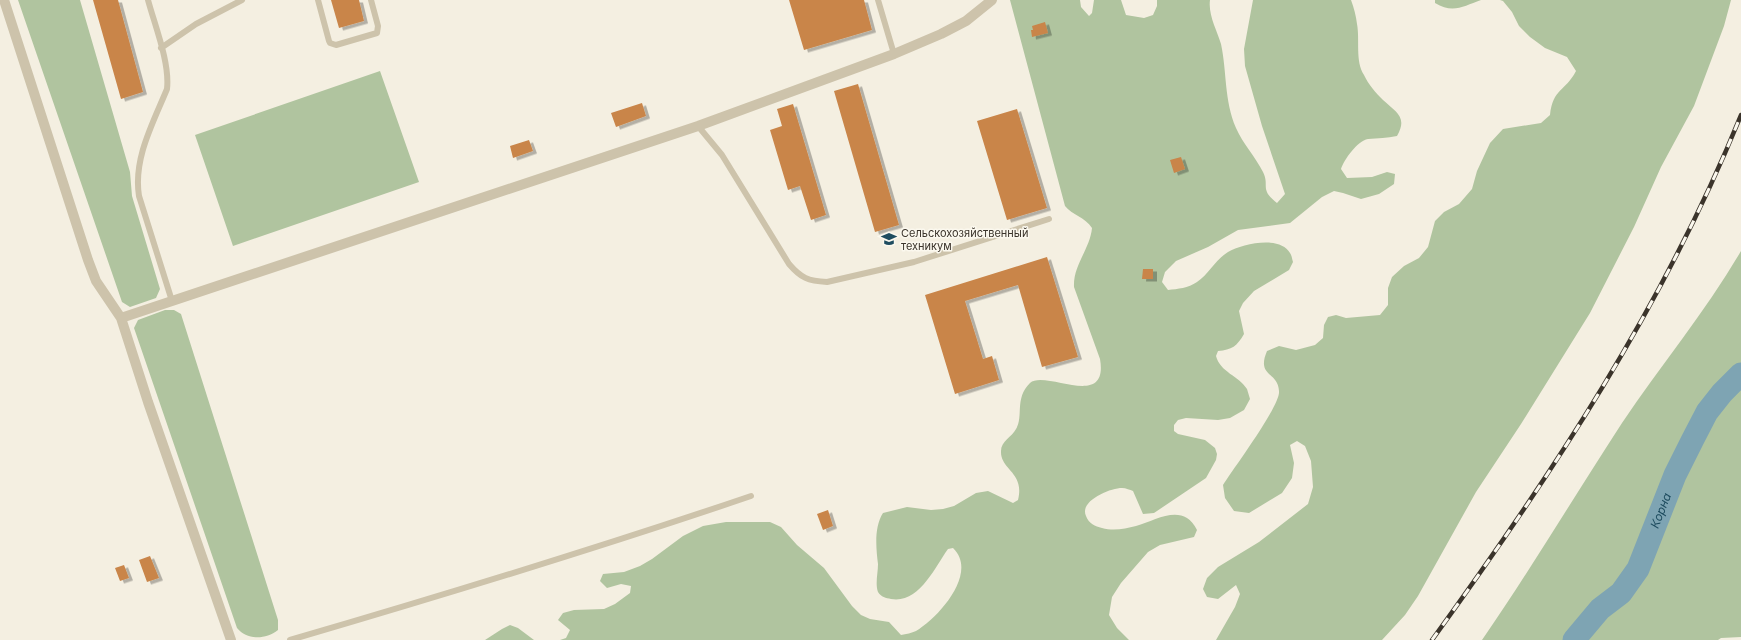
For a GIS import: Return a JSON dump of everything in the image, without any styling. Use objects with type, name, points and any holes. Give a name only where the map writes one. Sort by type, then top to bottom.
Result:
[{"type":"street","points":[[4,0],[88,260],[96,281],[121,318],[148,402],[231,640]]},
{"type":"street","points":[[121,318],[698,126],[894,54],[942,34],[966,21],[992,0]]},
{"type":"lane","points":[[148,0],[167,73],[167,89],[140,156],[137,186],[172,301]]},
{"type":"lane","points":[[161,48],[192,26],[242,0]]},
{"type":"lane","points":[[318,0],[329,41],[330,43],[336,45],[377,33],[378,26],[371,0]]},
{"type":"lane","points":[[878,0],[894,54]]},
{"type":"lane","points":[[698,126],[722,155],[789,264],[799,275],[812,281],[826,282],[914,262],[1049,219]]},
{"type":"lane","points":[[290,640],[438,597],[630,537],[751,496]]},
{"type":"green space","points":[[18,0],[80,0],[130,172],[132,196],[160,289],[156,298],[130,307],[122,302]]},
{"type":"green space","points":[[1010,0],[1080,0],[1081,7],[1089,16],[1092,13],[1094,0],[1121,0],[1126,15],[1144,18],[1153,15],[1157,6],[1157,0],[1210,0],[1210,11],[1221,44],[1229,107],[1232,118],[1239,134],[1263,172],[1268,194],[1277,203],[1285,194],[1262,126],[1245,66],[1244,49],[1253,0],[1351,0],[1357,21],[1361,69],[1372,88],[1399,115],[1401,119],[1400,129],[1397,136],[1364,140],[1355,147],[1341,169],[1347,178],[1372,177],[1387,172],[1395,174],[1394,184],[1379,194],[1361,199],[1334,191],[1322,197],[1290,223],[1238,230],[1208,247],[1176,261],[1165,272],[1162,282],[1168,290],[1187,287],[1201,279],[1223,255],[1242,246],[1260,243],[1278,244],[1285,247],[1291,254],[1293,262],[1289,270],[1254,291],[1243,303],[1239,311],[1244,334],[1234,347],[1227,350],[1218,351],[1216,356],[1221,366],[1247,389],[1250,399],[1244,410],[1230,418],[1218,420],[1186,418],[1178,420],[1174,425],[1174,431],[1178,434],[1205,440],[1215,448],[1217,454],[1216,460],[1206,478],[1154,513],[1143,514],[1133,491],[1123,488],[1110,490],[1103,493],[1087,505],[1085,510],[1087,519],[1092,524],[1106,529],[1128,528],[1161,517],[1177,515],[1185,517],[1197,530],[1194,537],[1160,545],[1148,552],[1121,583],[1112,597],[1109,615],[1117,628],[1129,640],[560,640],[566,638],[570,630],[558,620],[563,613],[574,610],[604,609],[615,604],[630,593],[631,586],[621,584],[607,588],[600,581],[603,574],[624,572],[640,566],[683,536],[703,526],[726,522],[770,522],[781,527],[797,545],[824,568],[852,606],[861,615],[870,619],[889,622],[901,635],[914,632],[925,625],[944,606],[959,582],[961,570],[960,558],[953,548],[948,549],[925,583],[910,596],[901,599],[891,599],[879,594],[877,586],[878,564],[876,538],[878,525],[883,513],[907,507],[931,510],[943,509],[954,506],[976,493],[988,491],[1013,503],[1018,500],[1018,483],[1004,463],[1001,448],[1016,429],[1019,419],[1022,395],[1025,389],[1030,383],[1038,380],[1086,386],[1095,383],[1100,374],[1100,359],[1074,287],[1076,271],[1091,236],[1092,228],[1086,221],[1071,212],[1065,206]]},
{"type":"green space","points":[[1435,0],[1481,0],[1458,8],[1447,8],[1435,3]]},
{"type":"green space","points":[[1500,0],[1731,0],[1724,26],[1694,106],[1661,167],[1634,227],[1590,313],[1521,424],[1476,492],[1418,596],[1405,615],[1382,640],[1216,640],[1235,607],[1240,594],[1236,585],[1218,599],[1207,597],[1203,589],[1207,578],[1218,567],[1259,542],[1308,504],[1313,487],[1311,461],[1305,446],[1297,441],[1290,445],[1294,463],[1292,478],[1282,493],[1249,513],[1234,511],[1225,498],[1223,485],[1265,423],[1278,398],[1278,385],[1266,370],[1264,365],[1264,359],[1267,351],[1279,346],[1296,350],[1315,345],[1323,338],[1324,325],[1328,317],[1336,315],[1346,318],[1380,315],[1388,305],[1388,288],[1392,277],[1404,266],[1419,258],[1428,247],[1435,221],[1444,212],[1459,204],[1472,189],[1477,171],[1490,143],[1503,129],[1541,123],[1550,115],[1554,100],[1576,71],[1567,57],[1545,48],[1530,37],[1519,26],[1512,12],[1503,1]]},
{"type":"green space","points":[[380,71],[419,182],[233,246],[195,135]]},
{"type":"green space","points":[[1741,251],[1741,637],[1721,638],[1718,640],[1482,640],[1622,423],[1713,295]]},
{"type":"green space","points":[[165,310],[174,310],[181,314],[278,620],[278,630],[268,636],[251,637],[241,632],[237,628],[134,328],[138,320]]},
{"type":"green space","points":[[510,625],[518,628],[534,640],[485,640],[502,629]]},
{"type":"building","points":[[93,0],[118,0],[143,92],[121,99]]},
{"type":"building","points":[[331,0],[359,0],[364,21],[339,28]]},
{"type":"building","points":[[789,0],[864,0],[872,30],[804,50]]},
{"type":"building","points":[[1045,22],[1048,33],[1032,37],[1032,26]]},
{"type":"building","points":[[858,84],[899,225],[875,232],[834,91]]},
{"type":"building","points":[[642,103],[646,116],[616,127],[611,113]]},
{"type":"building","points":[[793,104],[826,215],[811,220],[800,186],[788,190],[770,130],[782,126],[777,109]]},
{"type":"building","points":[[1017,109],[1047,208],[1007,220],[977,121]]},
{"type":"building","points":[[529,140],[533,151],[513,158],[510,146]]},
{"type":"building","points":[[1181,157],[1185,169],[1174,173],[1170,160]]},
{"type":"building","points":[[1047,257],[1078,357],[1042,367],[1018,285],[965,301],[983,359],[992,356],[999,380],[955,394],[925,295]]},
{"type":"building","points":[[1143,269],[1153,269],[1153,279],[1142,279]]},
{"type":"building","points":[[828,510],[833,526],[823,530],[817,514]]},
{"type":"building","points":[[150,556],[159,578],[147,582],[139,560]]},
{"type":"building","points":[[124,565],[129,578],[120,581],[115,568]]},
{"type":"waterway","name":"Корна","points":[[1574,640],[1600,609],[1621,593],[1638,569],[1675,475],[1707,412],[1722,393],[1741,374]]},
{"type":"railway","points":[[1432,640],[1520,515],[1603,387],[1677,255],[1710,186],[1741,115]]},
{"type":"place","name":"Сельскохозяйственный техникум","points":[[889,239]]}]
